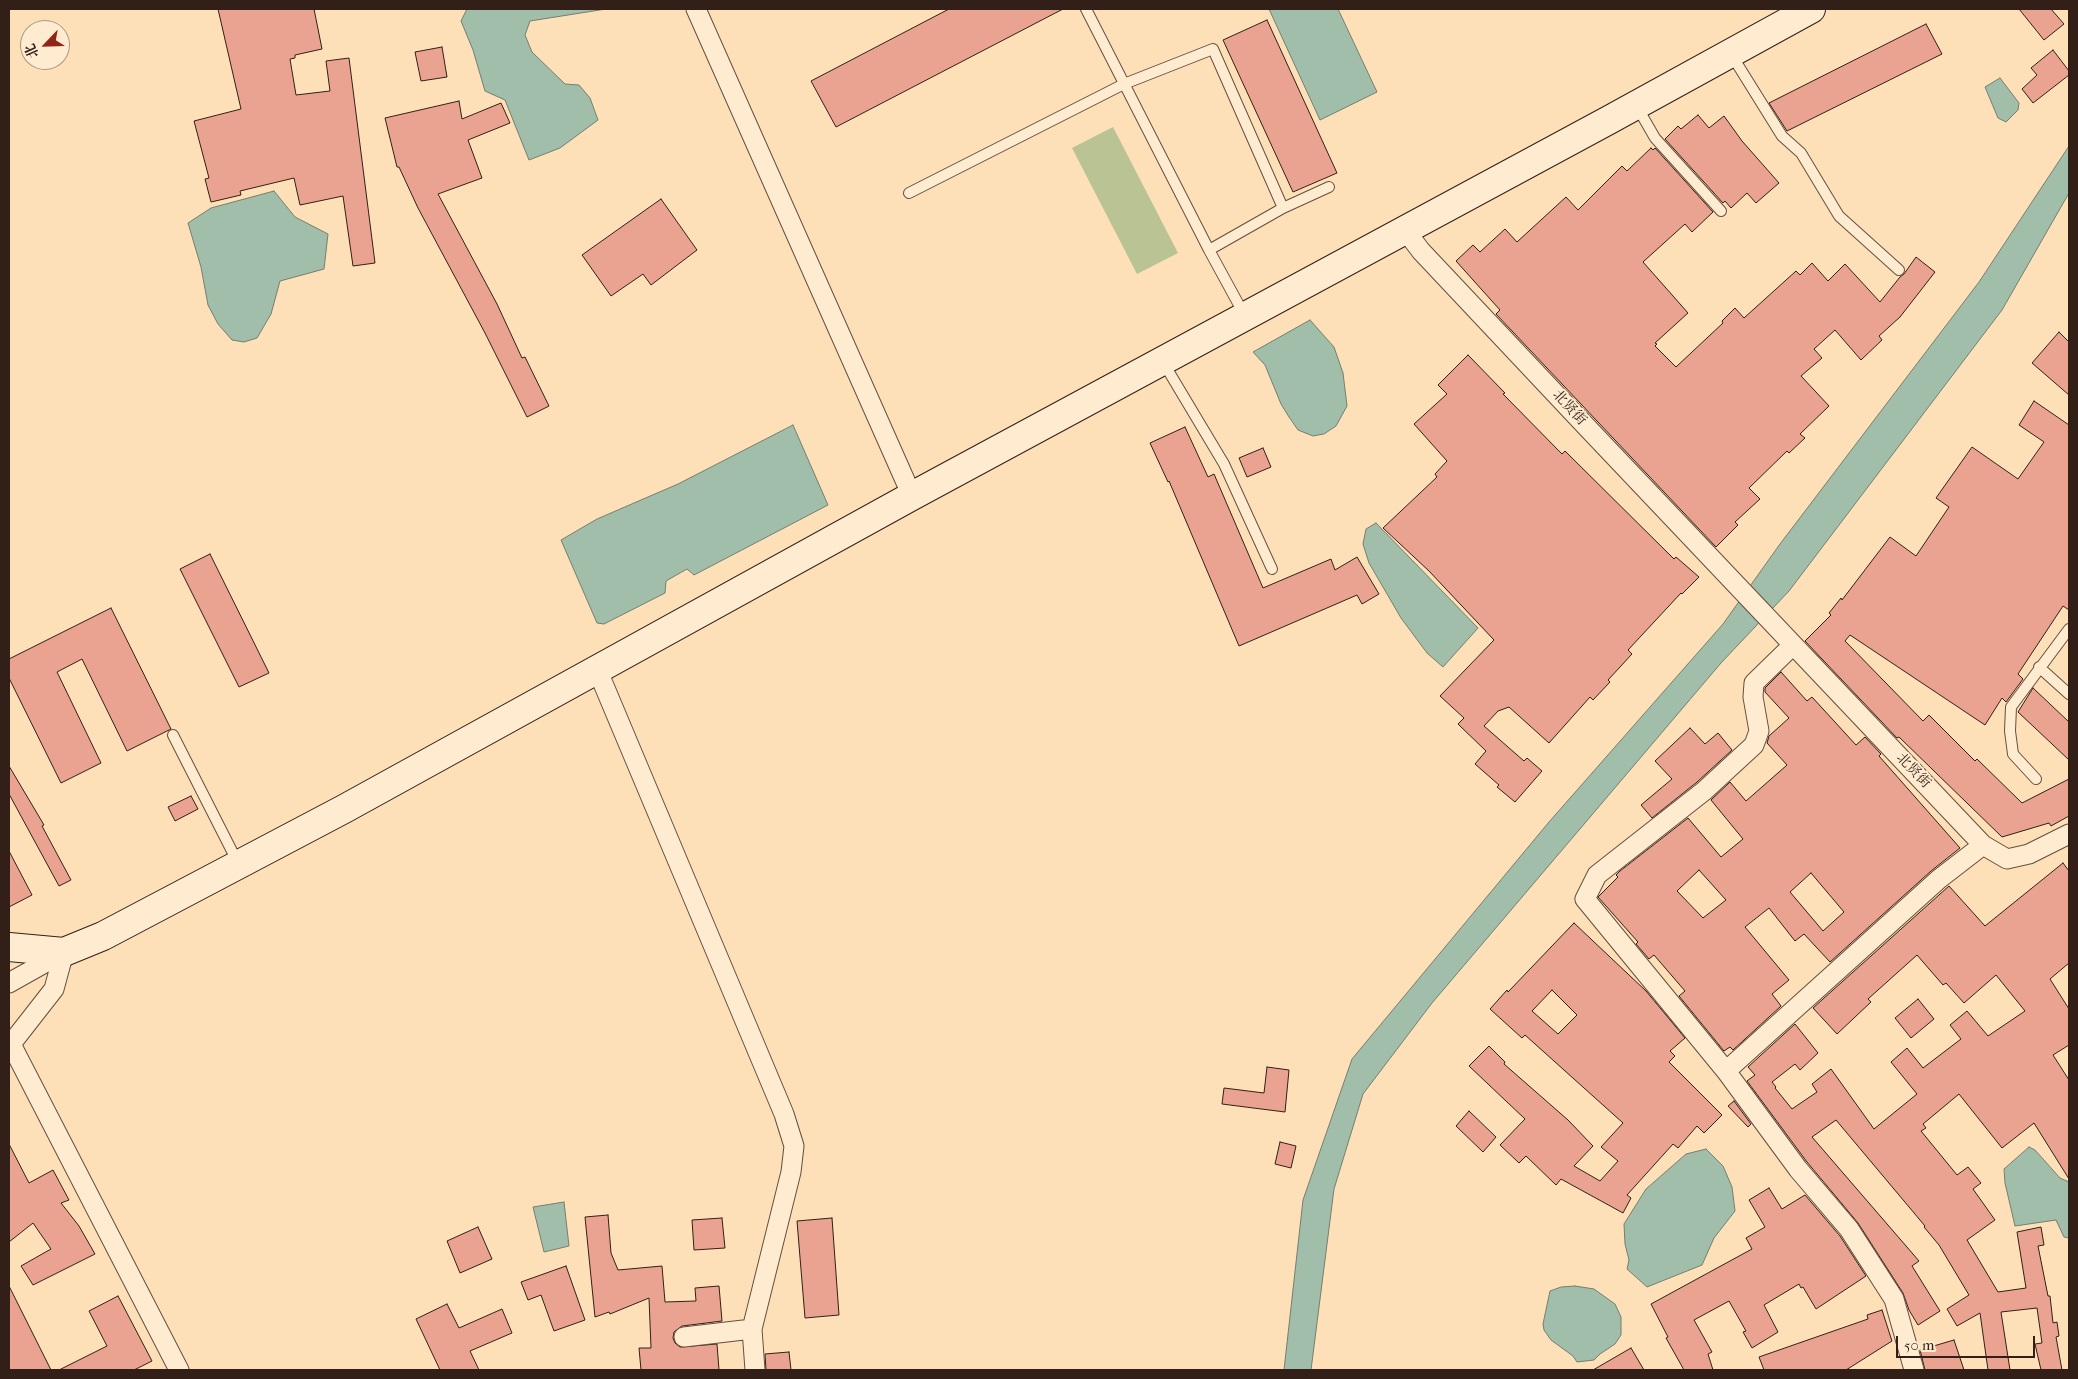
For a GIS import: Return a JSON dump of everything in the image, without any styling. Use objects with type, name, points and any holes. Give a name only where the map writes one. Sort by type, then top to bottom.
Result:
[{"type":"main road","points":[[9,947],[64,952],[103,936],[1811,9]]},
{"type":"street","points":[[696,9],[912,496]]},
{"type":"street","name":"北贤街","points":[[1405,230],[1421,251],[1776,628],[1984,845],[2008,859],[2029,854],[2069,834]]},
{"type":"street","points":[[1793,645],[1754,684],[1753,697],[1760,731],[1754,745],[1704,791],[1597,874],[1585,900],[1726,1071],[1798,1169],[1849,1229],[1894,1299],[1914,1370]]},
{"type":"street","points":[[598,669],[784,1114],[794,1146],[791,1172],[752,1329],[755,1370]]},
{"type":"street","points":[[1726,1071],[1939,879],[1984,845]]},
{"type":"street","points":[[9,984],[64,952]]},
{"type":"street","points":[[64,952],[54,989],[11,1044],[179,1370]]},
{"type":"street","points":[[684,1337],[752,1329]]},
{"type":"lane","points":[[1086,9],[1245,317]]},
{"type":"lane","points":[[909,193],[1124,84],[1213,49],[1284,208]]},
{"type":"lane","points":[[1731,53],[1782,136],[1801,153],[1839,216],[1899,270]]},
{"type":"lane","points":[[1636,105],[1655,138],[1721,211]]},
{"type":"lane","points":[[1209,250],[1284,208],[1329,187]]},
{"type":"lane","points":[[1162,361],[1224,464],[1272,569]]},
{"type":"lane","points":[[2036,780],[2013,754],[2010,731],[2011,707],[2069,628]]},
{"type":"lane","points":[[2039,667],[2069,694]]},
{"type":"lane","points":[[172,735],[238,864]]},
{"type":"shaded area","points":[[467,9],[606,9],[530,21],[525,35],[532,52],[565,84],[579,85],[590,98],[598,120],[560,148],[529,160],[505,100],[485,91],[473,50],[461,21]]},
{"type":"shaded area","points":[[1269,9],[1338,9],[1377,92],[1320,120]]},
{"type":"shaded area","points":[[2000,78],[2019,103],[2018,110],[2006,122],[1998,118],[1985,87]]},
{"type":"shaded area","points":[[1113,127],[1178,253],[1137,274],[1072,148]]},
{"type":"shaded area","points":[[2069,146],[2069,193],[2002,310],[1789,591],[1721,663],[1432,1003],[1363,1094],[1334,1189],[1311,1370],[1284,1370],[1303,1200],[1352,1059],[1549,822],[1723,624],[1780,544],[1979,282]]},
{"type":"shaded area","points":[[274,191],[295,217],[328,234],[324,269],[280,281],[271,314],[257,338],[244,342],[232,340],[218,324],[208,305],[201,267],[188,223],[211,208]]},
{"type":"shaded area","points":[[1310,320],[1334,347],[1343,373],[1347,406],[1336,426],[1324,434],[1313,436],[1298,430],[1281,404],[1265,365],[1253,352]]},
{"type":"shaded area","points":[[793,425],[828,505],[694,575],[687,569],[666,581],[665,593],[604,624],[597,623],[561,540],[597,519],[678,484]]},
{"type":"shaded area","points":[[1376,523],[1478,628],[1443,667],[1427,653],[1401,618],[1369,563],[1363,544],[1366,529]]},
{"type":"shaded area","points":[[2029,1147],[2035,1150],[2060,1178],[2069,1182],[2069,1238],[2064,1237],[2056,1220],[2015,1226],[2005,1183],[2004,1169]]},
{"type":"shaded area","points":[[1706,1149],[1723,1166],[1732,1187],[1735,1211],[1714,1238],[1702,1265],[1647,1287],[1627,1269],[1629,1260],[1625,1244],[1624,1224],[1646,1189],[1686,1154]]},
{"type":"shaded area","points":[[564,1202],[569,1246],[544,1252],[533,1207]]},
{"type":"shaded area","points":[[1575,1286],[1594,1289],[1615,1304],[1621,1317],[1621,1335],[1615,1344],[1594,1360],[1577,1362],[1573,1356],[1551,1340],[1544,1330],[1543,1324],[1550,1291],[1561,1287]]},
{"type":"building","points":[[218,9],[314,9],[322,49],[295,55],[295,58],[290,59],[296,95],[330,91],[326,61],[349,58],[375,263],[353,266],[343,196],[300,205],[294,178],[240,191],[241,195],[211,202],[205,179],[209,178],[194,121],[241,109]]},
{"type":"building","points":[[949,9],[1063,9],[836,127],[811,81]]},
{"type":"building","points":[[2019,9],[2051,9],[2064,24],[2044,40]]},
{"type":"building","points":[[1267,20],[1337,173],[1293,192],[1223,40]]},
{"type":"building","points":[[1926,24],[1942,54],[1787,131],[1769,103]]},
{"type":"building","points":[[442,47],[447,77],[421,81],[415,52]]},
{"type":"building","points":[[2053,50],[2069,71],[2069,75],[2033,103],[2022,89],[2037,75],[2031,68]]},
{"type":"building","points":[[459,101],[462,119],[501,103],[510,123],[468,140],[482,178],[438,194],[497,304],[522,358],[525,357],[549,406],[527,417],[485,333],[418,208],[399,167],[397,167],[385,118]]},
{"type":"building","points":[[1698,115],[1709,128],[1724,116],[1742,141],[1779,183],[1756,203],[1747,193],[1731,208],[1725,201],[1723,203],[1665,139],[1678,126],[1681,129]]},
{"type":"building","points":[[1651,148],[1653,150],[1655,148],[1713,212],[1692,232],[1685,224],[1643,262],[1688,313],[1655,343],[1657,344],[1655,346],[1676,367],[1723,323],[1722,321],[1735,308],[1744,318],[1796,271],[1800,275],[1812,263],[1828,281],[1845,264],[1880,302],[1916,257],[1935,272],[1900,317],[1879,336],[1882,340],[1861,360],[1835,330],[1814,349],[1822,358],[1801,376],[1829,406],[1800,434],[1805,438],[1789,453],[1787,451],[1749,488],[1760,499],[1735,522],[1738,525],[1716,547],[1496,314],[1500,310],[1456,261],[1473,245],[1480,252],[1505,229],[1517,242],[1566,197],[1578,210],[1622,166],[1627,171]]},
{"type":"building","points":[[661,199],[697,250],[651,285],[643,274],[611,296],[582,255]]},
{"type":"building","points":[[2059,332],[2069,342],[2069,395],[2032,363]]},
{"type":"building","points":[[1468,355],[1562,454],[1565,451],[1674,559],[1676,557],[1699,577],[1681,593],[1628,650],[1632,654],[1608,680],[1610,682],[1593,700],[1590,697],[1549,743],[1509,707],[1498,711],[1484,726],[1524,761],[1527,758],[1542,771],[1515,802],[1497,787],[1499,785],[1475,764],[1486,751],[1458,724],[1464,718],[1440,696],[1494,640],[1429,571],[1383,528],[1437,477],[1435,474],[1447,461],[1414,424],[1447,394],[1438,385]]},
{"type":"building","points":[[2034,401],[2069,425],[2069,610],[2063,606],[2018,674],[2023,679],[2006,702],[2002,698],[1985,725],[1850,635],[1845,641],[1923,721],[1929,715],[1975,761],[1977,759],[2022,803],[2069,779],[2069,816],[2051,826],[2049,823],[2002,837],[1899,737],[1897,738],[1805,641],[1831,615],[1829,613],[1841,598],[1842,600],[1890,537],[1916,556],[1949,507],[1936,498],[1972,447],[2018,479],[2044,442],[2019,425]]},
{"type":"building","points":[[1185,427],[1208,477],[1214,474],[1263,588],[1331,559],[1335,570],[1357,557],[1379,594],[1362,604],[1357,595],[1239,646],[1169,481],[1150,443]]},
{"type":"building","points":[[1263,448],[1271,467],[1247,477],[1239,458]]},
{"type":"building","points":[[210,554],[269,673],[239,687],[180,569]]},
{"type":"building","points":[[111,608],[171,729],[127,751],[82,659],[57,672],[101,763],[61,783],[9,678],[9,659]]},
{"type":"building","points":[[1781,672],[1807,701],[1812,697],[1856,745],[1865,737],[1881,754],[1879,756],[1960,848],[1931,871],[1830,962],[1804,934],[1795,941],[1769,908],[1745,927],[1789,980],[1772,994],[1781,1006],[1733,1050],[1730,1047],[1724,1051],[1679,996],[1685,991],[1654,955],[1649,959],[1636,944],[1638,942],[1598,897],[1618,877],[1616,875],[1620,871],[1688,818],[1721,857],[1743,839],[1711,800],[1730,782],[1746,801],[1787,765],[1767,743],[1769,736],[1789,718],[1765,692],[1765,688]],"holes":[[[1699,870],[1726,900],[1703,918],[1677,891]],[[1811,873],[1844,912],[1823,931],[1790,892]]]},
{"type":"building","points":[[2033,688],[2069,722],[2069,760],[2018,712]]},
{"type":"building","points":[[1690,728],[1705,744],[1718,733],[1732,750],[1697,782],[1652,818],[1641,805],[1672,779],[1655,761]]},
{"type":"building","points":[[9,766],[44,825],[42,826],[71,880],[59,886],[9,794]]},
{"type":"building","points":[[191,796],[198,809],[175,821],[168,807]]},
{"type":"building","points":[[9,851],[32,895],[9,907]]},
{"type":"building","points":[[2063,863],[2069,871],[2069,963],[2050,979],[2069,1009],[2069,1045],[2053,1055],[2069,1080],[2069,1179],[2034,1123],[2002,1148],[1959,1094],[1923,1124],[1926,1128],[1921,1131],[1957,1175],[1968,1167],[1981,1183],[1973,1189],[1995,1220],[1967,1240],[1998,1292],[2026,1288],[2017,1232],[2041,1227],[2044,1245],[2038,1246],[2048,1296],[2050,1296],[2053,1323],[2057,1322],[2059,1336],[2056,1337],[2062,1370],[2041,1370],[2035,1344],[2042,1343],[2037,1308],[2001,1312],[2010,1370],[1988,1370],[1980,1313],[1957,1326],[1947,1309],[1969,1295],[1939,1245],[1925,1226],[1836,1120],[1812,1137],[1919,1261],[1912,1266],[1940,1311],[1918,1325],[1909,1310],[1903,1293],[1858,1223],[1807,1162],[1747,1081],[1755,1075],[1748,1067],[1795,1024],[1818,1053],[1800,1070],[1795,1064],[1772,1082],[1775,1088],[1792,1109],[1817,1092],[1812,1084],[1831,1069],[1874,1129],[1917,1094],[1891,1062],[1907,1048],[1923,1068],[1961,1039],[1950,1025],[1967,1011],[1988,1036],[2025,1011],[1996,975],[1964,1003],[1946,983],[1943,985],[1917,955],[1868,999],[1871,1002],[1837,1034],[1813,1008],[1949,886],[1985,926]]},
{"type":"building","points":[[1574,923],[1646,991],[1685,1038],[1670,1051],[1675,1056],[1669,1062],[1722,1115],[1704,1133],[1697,1126],[1678,1148],[1673,1144],[1627,1195],[1631,1198],[1623,1213],[1561,1179],[1556,1185],[1526,1156],[1519,1163],[1500,1145],[1525,1119],[1469,1066],[1489,1046],[1505,1062],[1504,1064],[1568,1120],[1593,1146],[1574,1166],[1600,1181],[1618,1161],[1601,1147],[1623,1123],[1525,1035],[1522,1038],[1490,1009],[1507,990],[1508,992]],"holes":[[[1552,990],[1577,1015],[1558,1034],[1532,1011]]]},
{"type":"building","points":[[1918,999],[1934,1019],[1911,1038],[1895,1018]]},
{"type":"building","points":[[1267,1067],[1289,1070],[1285,1112],[1222,1104],[1224,1088],[1264,1093]]},
{"type":"building","points":[[1734,1101],[1751,1124],[1748,1127],[1728,1106]]},
{"type":"building","points":[[1469,1111],[1496,1137],[1483,1152],[1456,1126]]},
{"type":"building","points":[[1280,1142],[1296,1146],[1291,1168],[1275,1164]]},
{"type":"building","points":[[9,1144],[29,1183],[53,1170],[69,1200],[61,1203],[79,1226],[95,1254],[33,1285],[21,1266],[51,1249],[33,1223],[9,1242]]},
{"type":"building","points":[[1769,1188],[1782,1209],[1805,1195],[1840,1236],[1866,1276],[1816,1309],[1803,1287],[1801,1288],[1799,1284],[1764,1305],[1778,1332],[1752,1348],[1743,1332],[1746,1331],[1729,1301],[1694,1320],[1712,1352],[1708,1354],[1713,1370],[1684,1370],[1666,1338],[1668,1337],[1651,1304],[1752,1249],[1746,1238],[1765,1227],[1749,1200]]},
{"type":"building","points":[[608,1215],[611,1253],[618,1270],[662,1266],[665,1302],[696,1301],[695,1288],[719,1286],[722,1321],[682,1326],[674,1332],[673,1338],[680,1347],[717,1344],[719,1370],[641,1370],[639,1348],[651,1348],[649,1298],[610,1314],[609,1312],[595,1317],[585,1217]]},
{"type":"building","points":[[722,1218],[725,1248],[694,1250],[692,1220]]},
{"type":"building","points":[[832,1218],[839,1315],[805,1318],[797,1221]]},
{"type":"building","points":[[478,1227],[492,1259],[460,1273],[447,1241]]},
{"type":"building","points":[[566,1266],[585,1320],[554,1331],[541,1295],[528,1300],[521,1282]]},
{"type":"building","points":[[9,1286],[51,1370],[9,1370]]},
{"type":"building","points":[[118,1296],[152,1361],[134,1370],[59,1370],[107,1346],[89,1311]]},
{"type":"building","points":[[447,1304],[459,1328],[502,1309],[512,1333],[470,1351],[479,1370],[440,1370],[416,1319]]},
{"type":"building","points":[[1882,1310],[1892,1341],[1846,1370],[1764,1370],[1759,1357],[1868,1319],[1867,1315]]},
{"type":"building","points":[[1954,1340],[1964,1370],[1925,1370],[1920,1350]]},
{"type":"building","points":[[1631,1348],[1644,1370],[1593,1370]]},
{"type":"building","points":[[789,1352],[791,1370],[766,1370],[765,1354]]}]
